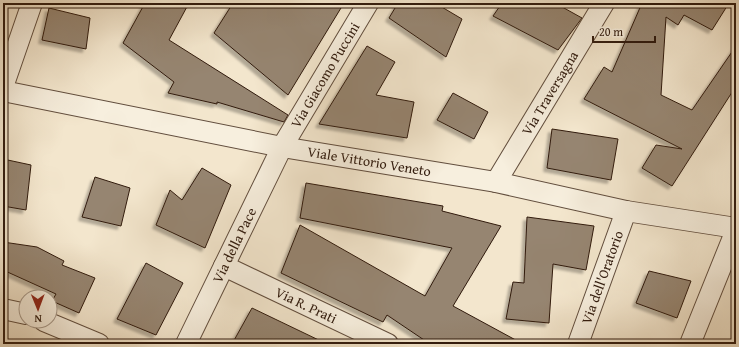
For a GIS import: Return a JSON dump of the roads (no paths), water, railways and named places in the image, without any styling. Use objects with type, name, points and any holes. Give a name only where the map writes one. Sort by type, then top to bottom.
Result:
[{"type":"street","points":[[3,87],[32,3]]},
{"type":"street","name":"Via Giacomo Puccini","points":[[282,147],[368,3]]},
{"type":"street","name":"Via Traversagna","points":[[496,182],[604,3]]},
{"type":"street","name":"Viale Vittorio Veneto","points":[[3,91],[282,147],[496,182],[626,211],[736,229]]},
{"type":"street","name":"Via della Pace","points":[[186,344],[282,147]]},
{"type":"street","name":"Via dell'Oratorio","points":[[578,344],[626,211]]},
{"type":"street","points":[[690,344],[736,229]]},
{"type":"street","name":"Via R. Prati","points":[[224,266],[388,344]]},
{"type":"street","points":[[3,309],[18,312]]},
{"type":"street","points":[[58,327],[99,344]]}]
